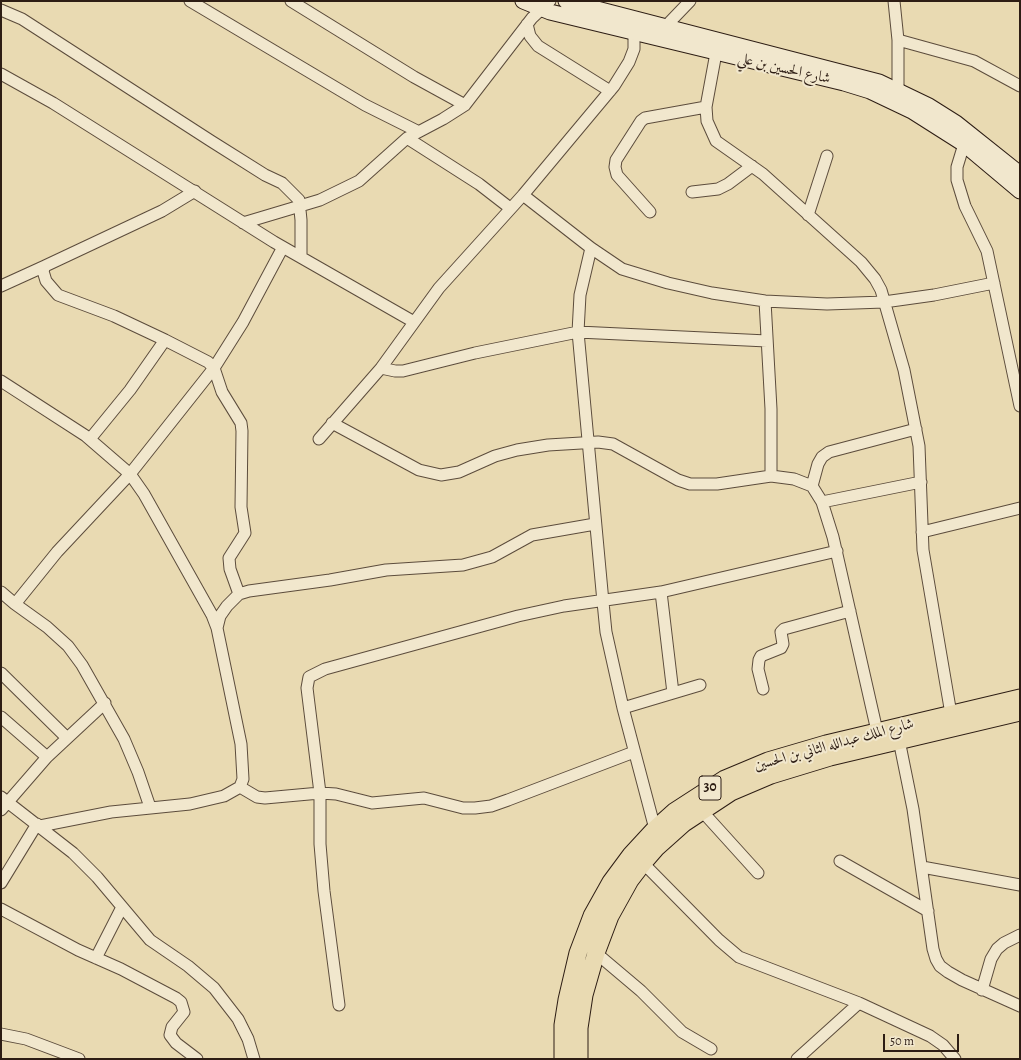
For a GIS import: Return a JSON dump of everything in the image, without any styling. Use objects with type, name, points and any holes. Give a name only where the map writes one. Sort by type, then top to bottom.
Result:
[{"type":"main road","name":"شارع الملك عبدالله الثاني بن الحسين","points":[[579,1059],[578,1043],[581,1013],[590,972],[610,916],[620,896],[643,863],[670,834],[701,810],[731,792],[877,732],[1020,698]]},
{"type":"main road","name":"شارع الملك عبدالله الثاني بن الحسين","points":[[562,1059],[563,1025],[567,1000],[578,953],[592,916],[611,882],[631,855],[655,829],[674,812],[725,779],[768,761],[839,748],[899,740],[1020,712]]},
{"type":"street","points":[[190,1],[365,105],[417,132]]},
{"type":"street","points":[[291,1],[414,78],[465,104]]},
{"type":"street","name":"شارع الحسين بن علي","points":[[523,1],[546,5],[634,32],[844,83],[870,91],[912,111],[964,144],[1020,191]]},
{"type":"street","name":"شارع الحسين بن علي","points":[[566,1],[859,76],[898,90],[956,122],[1020,174]]},
{"type":"street","points":[[666,26],[690,1]]},
{"type":"street","points":[[894,1],[898,40],[898,90]]},
{"type":"street","points":[[243,223],[320,200],[359,181],[407,138],[443,119],[465,104],[527,24],[546,5]]},
{"type":"street","points":[[1,10],[22,18],[224,150],[282,184],[299,200],[301,256]]},
{"type":"street","points":[[527,24],[530,36],[538,46],[610,91]]},
{"type":"street","points":[[319,439],[381,368],[439,288],[523,195],[610,91],[629,62],[634,48],[634,32]]},
{"type":"street","points":[[898,40],[974,61],[1020,86]]},
{"type":"street","points":[[716,53],[706,107],[707,121],[716,141],[752,166],[861,262],[875,279],[884,302],[900,355],[916,429],[921,482],[922,532],[950,714]]},
{"type":"street","points":[[1,74],[53,103],[195,191],[243,223],[383,306],[414,322]]},
{"type":"street","points":[[650,212],[617,175],[615,167],[616,160],[641,121],[645,118],[706,107]]},
{"type":"street","points":[[407,138],[479,184],[510,208]]},
{"type":"street","points":[[964,144],[956,167],[957,180],[965,206],[987,250],[1020,406]]},
{"type":"street","points":[[808,215],[827,156]]},
{"type":"street","points":[[692,192],[718,189],[728,184],[752,166]]},
{"type":"street","points":[[1,286],[162,211],[195,191]]},
{"type":"street","points":[[523,195],[591,248],[622,269],[643,277],[712,293],[765,301],[827,304],[884,302],[934,295],[994,283]]},
{"type":"street","points":[[16,604],[57,552],[130,474],[214,368],[243,322],[283,247]]},
{"type":"street","points":[[591,248],[580,295],[578,332],[606,632],[623,708],[655,829]]},
{"type":"street","points":[[46,266],[43,274],[51,289],[58,295],[114,316],[208,362],[214,368],[222,392],[241,423],[242,431],[241,507],[245,533],[243,539],[232,550],[229,558],[230,569],[239,594]]},
{"type":"street","points":[[765,301],[771,410],[771,476]]},
{"type":"street","points":[[381,368],[403,371],[475,353],[578,332],[767,341]]},
{"type":"street","points":[[90,439],[130,390],[165,340]]},
{"type":"street","points":[[1,381],[90,439],[130,474],[144,494],[178,557],[206,603],[217,628],[241,744],[244,769],[240,787],[224,796],[207,800],[111,812],[39,825],[1,883]]},
{"type":"street","points":[[332,423],[419,470],[441,475],[459,472],[495,456],[517,450],[548,445],[588,442],[613,444],[678,480],[690,484],[717,484],[771,476],[794,479],[812,486],[818,493],[822,502],[836,551],[877,732]]},
{"type":"street","points":[[812,486],[818,464],[822,457],[829,452],[916,429]]},
{"type":"street","points":[[822,502],[921,482]]},
{"type":"street","points":[[922,532],[1020,508]]},
{"type":"street","points":[[217,628],[220,616],[227,606],[239,594],[249,591],[330,580],[386,570],[463,565],[492,557],[532,535],[595,524]]},
{"type":"street","points":[[339,1005],[324,891],[320,844],[320,793],[307,688],[307,682],[314,673],[518,616],[564,606],[603,602],[661,592],[836,551]]},
{"type":"street","points":[[1,592],[47,627],[68,646],[82,665],[105,703],[138,772],[150,807]]},
{"type":"street","points":[[661,592],[673,693]]},
{"type":"street","points":[[763,689],[758,669],[758,660],[761,656],[781,648],[783,644],[782,632],[784,629],[850,611]]},
{"type":"street","points":[[1,673],[66,738]]},
{"type":"street","points":[[623,708],[700,686]]},
{"type":"street","points":[[105,703],[66,738],[3,803],[39,825],[84,864],[150,940],[188,966],[222,997],[238,1019],[248,1039],[254,1059]]},
{"type":"street","points":[[1,717],[47,757]]},
{"type":"street","points":[[899,740],[909,783],[933,949],[940,966],[962,980],[1020,1006]]},
{"type":"street","points":[[240,787],[257,797],[265,798],[320,793],[336,794],[372,803],[424,798],[463,808],[475,808],[491,806],[634,752]]},
{"type":"street","points":[[701,810],[758,873]]},
{"type":"street","points":[[840,861],[928,911]]},
{"type":"street","points":[[643,863],[719,940],[739,957],[859,1002],[934,1038],[943,1045],[955,1059]]},
{"type":"street","points":[[922,867],[1020,885]]},
{"type":"street","points":[[96,958],[122,906]]},
{"type":"street","points":[[1,909],[96,958],[137,977],[181,1002],[184,1012],[172,1027],[170,1035],[176,1042],[197,1059]]},
{"type":"street","points":[[982,990],[991,959],[997,949],[1004,943],[1020,935]]},
{"type":"street","points":[[596,953],[641,991],[682,1032],[711,1049]]},
{"type":"street","points":[[796,1059],[859,1002]]},
{"type":"street","points":[[1,1034],[26,1039],[79,1059]]}]
